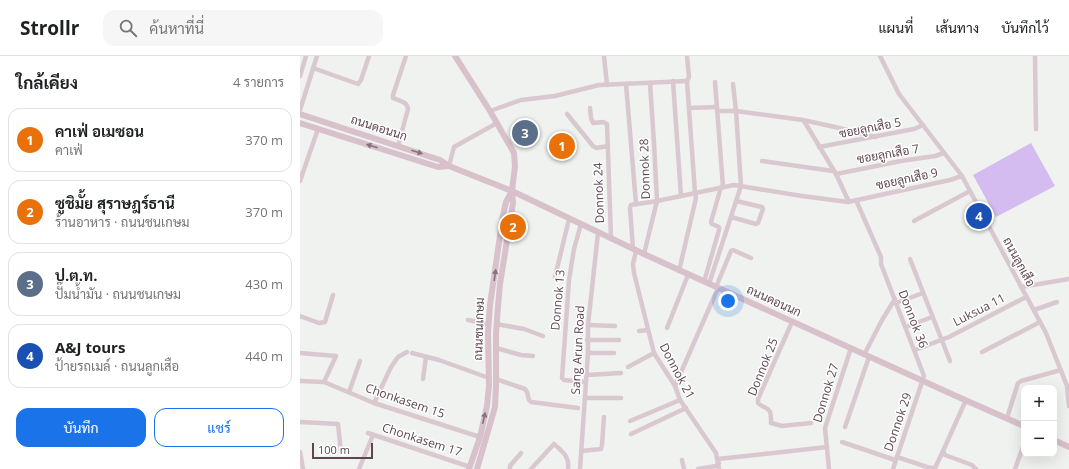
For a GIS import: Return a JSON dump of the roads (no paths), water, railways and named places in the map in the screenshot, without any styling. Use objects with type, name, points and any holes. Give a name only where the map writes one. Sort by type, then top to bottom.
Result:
[{"type":"main road","name":"ถนนชนเกษม","points":[[455,56],[490,111],[514,153],[515,166],[512,191],[513,203],[500,284],[496,324],[495,407],[477,469]]},
{"type":"main road","name":"ถนนดอนนก","points":[[300,114],[440,160],[449,166],[512,191],[679,271],[1021,425]]},
{"type":"main road","name":"ถนนดอนนก","points":[[300,123],[438,167],[449,166]]},
{"type":"main road","name":"ถนนชนเกษม","points":[[470,468],[480,437],[487,406],[489,385],[490,305],[503,215],[506,202],[512,191]]},
{"type":"main road","points":[[1057,441],[1069,447]]},
{"type":"street","points":[[301,72],[306,56]]},
{"type":"street","points":[[300,110],[317,56]]},
{"type":"street","points":[[314,68],[358,84],[361,80],[369,56]]},
{"type":"street","points":[[398,146],[408,106],[393,98],[393,94],[406,56]]},
{"type":"street","points":[[604,56],[607,85]]},
{"type":"street","points":[[679,271],[696,198],[687,81],[690,77],[687,56]]},
{"type":"street","name":"ถนนลูกเสือ","points":[[880,56],[899,94],[962,176],[1046,333],[1067,386],[1069,406]]},
{"type":"street","points":[[1034,56],[1036,129]]},
{"type":"street","points":[[673,81],[681,196]]},
{"type":"street","points":[[490,111],[521,100],[555,96],[599,85],[687,81]]},
{"type":"street","points":[[707,283],[720,228],[711,222],[722,187],[715,82]]},
{"type":"street","name":"Donnok 28","points":[[644,254],[657,201],[650,83]]},
{"type":"street","points":[[626,84],[636,204],[734,185],[848,202],[835,173],[804,121]]},
{"type":"street","points":[[707,283],[741,186],[733,84]]},
{"type":"street","name":"Donnok 24","points":[[590,108],[593,123],[603,122],[607,124],[611,238]]},
{"type":"street","points":[[689,108],[736,111],[804,121],[876,137]]},
{"type":"street","points":[[567,114],[593,146],[596,148],[608,146]]},
{"type":"street","points":[[449,166],[454,148],[497,123]]},
{"type":"street","name":"ซอยลูกเสือ 5","points":[[819,147],[914,129],[923,125]]},
{"type":"street","points":[[300,181],[318,129]]},
{"type":"street","name":"ซอยลูกเสือ 7","points":[[762,161],[835,173],[935,156],[944,153]]},
{"type":"street","name":"ซอยลูกเสือ 9","points":[[848,202],[950,180],[962,176]]},
{"type":"street","points":[[914,221],[970,192]]},
{"type":"street","name":"Donnok 36","points":[[856,200],[881,257],[881,264],[915,350],[924,376],[922,381]]},
{"type":"street","points":[[731,217],[756,224],[759,222],[763,209],[762,207],[736,201]]},
{"type":"street","name":"Donnok 28","points":[[635,250],[630,208],[631,205],[636,204]]},
{"type":"street","points":[[555,277],[569,218]]},
{"type":"street","name":"Donnok 13","points":[[581,224],[574,249],[569,280],[562,378],[564,380],[586,382]]},
{"type":"street","name":"Sang Arun Road","points":[[580,469],[587,375],[588,325],[598,232]]},
{"type":"street","name":"Donnok 21","points":[[635,250],[633,267],[654,353],[675,386],[680,400],[714,449],[720,469]]},
{"type":"street","points":[[675,386],[731,251],[733,250],[751,258]]},
{"type":"street","points":[[910,259],[950,361]]},
{"type":"street","points":[[667,328],[688,275]]},
{"type":"street","points":[[1021,287],[1069,279]]},
{"type":"street","points":[[845,427],[867,356],[882,320],[896,301],[923,293]]},
{"type":"street","points":[[300,316],[319,323],[325,322],[333,295]]},
{"type":"street","name":"Luksua 11","points":[[915,350],[949,337],[1026,297]]},
{"type":"street","points":[[1034,310],[1057,302]]},
{"type":"street","points":[[906,327],[932,317]]},
{"type":"street","points":[[468,320],[489,324]]},
{"type":"street","name":"Donnok 25","points":[[792,322],[758,399],[758,403],[770,412],[771,423],[782,426],[811,423]]},
{"type":"street","points":[[982,352],[1040,322]]},
{"type":"street","points":[[496,324],[524,329],[543,336]]},
{"type":"street","points":[[588,325],[615,326]]},
{"type":"street","points":[[639,330],[648,330]]},
{"type":"street","points":[[588,340],[619,340]]},
{"type":"street","points":[[496,348],[521,355],[533,356]]},
{"type":"street","name":"Donnok 27","points":[[829,469],[825,428],[851,348]]},
{"type":"street","points":[[300,353],[336,356],[324,382]]},
{"type":"street","points":[[374,403],[391,367],[398,357],[409,353],[426,357],[488,378]]},
{"type":"street","points":[[588,353],[614,353]]},
{"type":"street","points":[[628,367],[654,353]]},
{"type":"street","points":[[422,379],[426,357]]},
{"type":"street","points":[[349,392],[360,361]]},
{"type":"street","points":[[1007,418],[1018,383],[1061,370]]},
{"type":"street","points":[[587,375],[621,373]]},
{"type":"street","points":[[496,379],[525,389],[528,400],[531,402],[578,408]]},
{"type":"street","name":"Chonkasem 15","points":[[300,381],[324,382],[374,403],[480,437]]},
{"type":"street","name":"Donnok 29","points":[[892,469],[922,381]]},
{"type":"street","points":[[585,398],[621,398]]},
{"type":"street","points":[[630,421],[680,400]]},
{"type":"street","points":[[842,442],[930,469],[935,468],[966,400]]},
{"type":"street","points":[[631,434],[686,408]]},
{"type":"street","points":[[581,451],[601,449],[604,417]]},
{"type":"street","points":[[300,422],[338,424],[341,452]]},
{"type":"street","name":"Chonkasem 17","points":[[359,469],[370,434],[470,468]]},
{"type":"street","points":[[531,469],[554,444],[567,457],[569,465],[568,469]]},
{"type":"street","points":[[698,469],[716,466],[718,461],[827,447]]},
{"type":"street","points":[[300,452],[303,469]]},
{"type":"street","points":[[943,452],[972,465],[976,469]]},
{"type":"street","points":[[1015,469],[1021,452]]},
{"type":"street","points":[[510,469],[510,466],[521,453]]},
{"type":"street","points":[[682,460],[684,469]]},
{"type":"place","name":"ป.ต.ท.","points":[[525,133]]},
{"type":"place","name":"คาเฟ่ อเมซอน","points":[[562,146]]},
{"type":"place","name":"A&J tours","points":[[979,216]]},
{"type":"place","name":"ซูชิมั้ย สุราษฎร์ธานี","points":[[513,227]]}]
